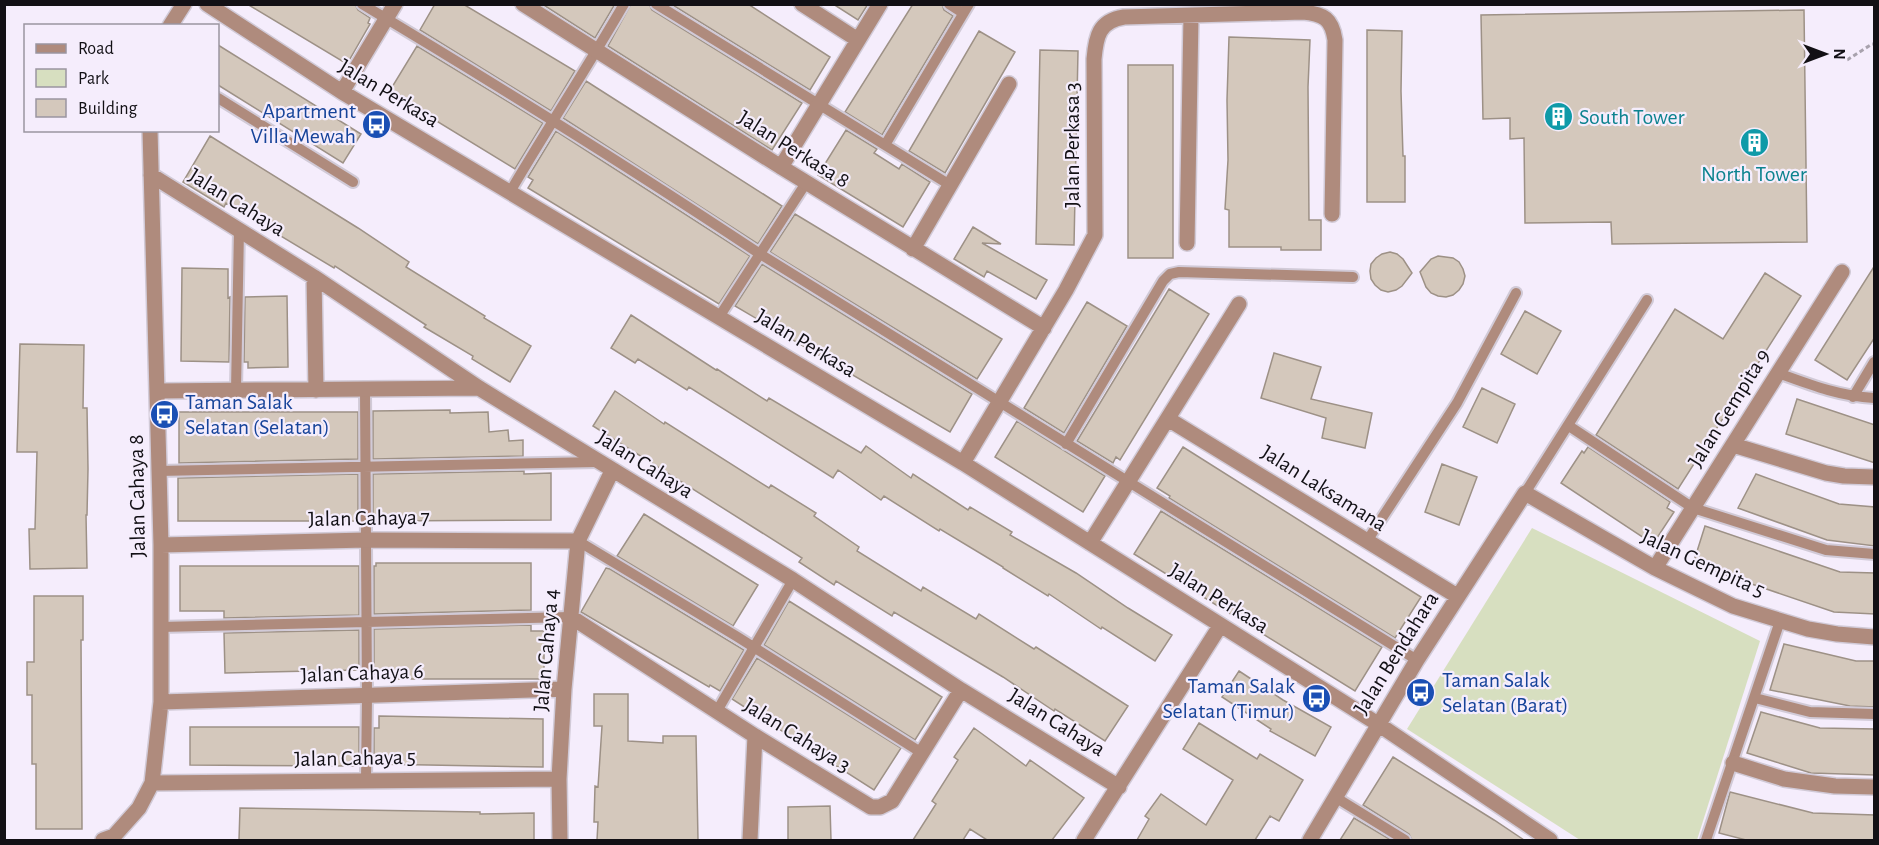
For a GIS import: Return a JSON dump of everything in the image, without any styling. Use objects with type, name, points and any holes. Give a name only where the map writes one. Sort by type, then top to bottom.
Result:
[{"type":"street","points":[[171,24],[184,4]]},
{"type":"street","name":"Jalan Perkasa","points":[[207,4],[342,92],[963,463],[1378,724],[1550,840]]},
{"type":"street","points":[[342,92],[395,4]]},
{"type":"street","name":"Jalan Perkasa 8","points":[[523,4],[806,183],[1044,328]]},
{"type":"street","points":[[802,4],[858,40]]},
{"type":"street","points":[[781,167],[880,4]]},
{"type":"street","name":"Jalan Perkasa 3","points":[[963,463],[1066,290],[1095,235],[1094,59],[1099,32],[1107,22],[1115,19],[1303,12],[1315,13],[1325,18],[1333,27],[1335,40],[1332,214]]},
{"type":"street","points":[[1187,243],[1191,16]]},
{"type":"street","points":[[913,249],[1009,84]]},
{"type":"street","name":"Jalan Cahaya 8","points":[[104,840],[114,836],[140,808],[152,783],[161,702],[161,545],[150,132]]},
{"type":"street","name":"Jalan Cahaya","points":[[152,175],[314,277],[479,388],[793,580],[961,690],[1119,787]]},
{"type":"street","name":"Jalan Gempita 9","points":[[1654,568],[1842,272]]},
{"type":"street","points":[[314,277],[316,390]]},
{"type":"street","points":[[1090,543],[1239,304]]},
{"type":"street","points":[[158,391],[479,388]]},
{"type":"street","name":"Jalan Laksamana","points":[[1168,418],[1457,596]]},
{"type":"street","points":[[1732,445],[1826,473],[1875,477]]},
{"type":"street","name":"Jalan Cahaya 4","points":[[560,840],[559,779],[564,689],[578,541],[612,471]]},
{"type":"street","name":"Jalan Gempita 5","points":[[1525,493],[1654,568],[1733,606],[1817,631],[1875,637]]},
{"type":"street","name":"Jalan Bendahara","points":[[1310,840],[1417,660],[1525,493]]},
{"type":"street","name":"Jalan Cahaya 7","points":[[161,545],[366,540],[578,541]]},
{"type":"street","name":"Jalan Cahaya 3","points":[[571,617],[755,736],[871,807],[880,807],[892,801],[961,690]]},
{"type":"street","points":[[1084,840],[1220,626]]},
{"type":"street","name":"Jalan Cahaya 6","points":[[161,702],[564,689]]},
{"type":"street","points":[[750,840],[755,736]]},
{"type":"street","points":[[1732,763],[1784,779],[1835,786],[1875,787]]},
{"type":"street","name":"Jalan Cahaya 5","points":[[152,783],[559,779]]},
{"type":"lane","points":[[362,4],[655,184],[760,254],[999,403],[1417,660]]},
{"type":"lane","points":[[510,192],[624,4]]},
{"type":"lane","points":[[656,4],[950,185]]},
{"type":"lane","points":[[885,145],[966,9],[949,4]]},
{"type":"lane","points":[[219,99],[353,182]]},
{"type":"lane","points":[[719,317],[806,183]]},
{"type":"lane","points":[[236,390],[239,229]]},
{"type":"lane","points":[[1066,444],[1163,280],[1170,274],[1179,272],[1353,278]]},
{"type":"lane","points":[[1367,541],[1457,403],[1516,294]]},
{"type":"lane","points":[[1525,493],[1647,300]]},
{"type":"lane","points":[[1853,397],[1875,362]]},
{"type":"lane","points":[[1778,373],[1831,392],[1853,397],[1875,398]]},
{"type":"lane","points":[[365,390],[366,780]]},
{"type":"lane","points":[[1569,426],[1693,508],[1826,550],[1875,554]]},
{"type":"lane","points":[[158,471],[599,462]]},
{"type":"lane","points":[[578,541],[922,753]]},
{"type":"lane","points":[[717,711],[752,647],[793,580]]},
{"type":"lane","points":[[160,627],[571,617]]},
{"type":"lane","points":[[1706,840],[1780,621]]},
{"type":"lane","points":[[1755,698],[1810,712],[1875,714]]},
{"type":"lane","points":[[1335,797],[1405,840]]},
{"type":"path","points":[[1847,60],[1875,44]]},
{"type":"green space","points":[[1532,528],[1760,641],[1697,840],[1580,840],[1407,729]]},
{"type":"building","points":[[247,4],[355,4],[358,10],[370,18],[368,23],[370,24],[347,64]]},
{"type":"building","points":[[435,4],[463,4],[575,71],[551,111],[420,30]]},
{"type":"building","points":[[542,4],[615,4],[595,38]]},
{"type":"building","points":[[631,4],[649,4],[652,10],[802,103],[772,150],[608,46]]},
{"type":"building","points":[[671,4],[748,4],[830,57],[810,90]]},
{"type":"building","points":[[833,4],[868,4],[858,20]]},
{"type":"building","points":[[913,4],[942,4],[944,10],[953,16],[882,135],[845,112]]},
{"type":"building","points":[[1804,10],[1807,242],[1612,244],[1611,222],[1525,223],[1524,138],[1510,139],[1510,118],[1483,119],[1481,15]]},
{"type":"building","points":[[1367,30],[1402,31],[1401,91],[1405,202],[1367,202]]},
{"type":"building","points":[[979,31],[1015,52],[945,173],[909,151]]},
{"type":"building","points":[[1229,37],[1310,40],[1309,220],[1321,220],[1321,250],[1229,247],[1229,210],[1225,209],[1228,160]]},
{"type":"building","points":[[219,46],[361,134],[343,163],[219,86]]},
{"type":"building","points":[[417,46],[543,123],[515,169],[389,92]]},
{"type":"building","points":[[1040,50],[1078,51],[1074,245],[1036,244]]},
{"type":"building","points":[[1128,65],[1173,65],[1173,258],[1128,258]]},
{"type":"building","points":[[586,81],[782,206],[758,244],[563,118]]},
{"type":"building","points":[[846,130],[877,149],[874,153],[899,169],[902,164],[930,182],[903,227],[818,175]]},
{"type":"building","points":[[556,131],[750,256],[719,304],[528,188],[533,180],[528,177]]},
{"type":"building","points":[[210,136],[358,228],[409,262],[406,267],[531,346],[510,382],[472,359],[473,356],[424,327],[426,325],[335,266],[334,268],[226,203],[224,207],[183,182]]},
{"type":"building","points":[[795,214],[1002,339],[977,379],[770,252]]},
{"type":"building","points":[[973,227],[1001,244],[982,243],[1047,280],[1036,299],[987,271],[984,277],[954,259]]},
{"type":"building","points":[[1390,252],[1403,259],[1412,273],[1402,286],[1388,292],[1375,285],[1370,271],[1371,264],[1376,258]]},
{"type":"building","points":[[1438,256],[1453,258],[1463,269],[1465,276],[1463,284],[1453,295],[1446,297],[1431,293],[1420,272],[1431,259]]},
{"type":"building","points":[[762,264],[972,394],[950,432],[735,306]]},
{"type":"building","points":[[1875,265],[1875,337],[1847,380],[1815,360]]},
{"type":"building","points":[[182,268],[228,269],[229,362],[181,361]]},
{"type":"building","points":[[1765,273],[1801,296],[1678,489],[1596,435],[1675,309],[1723,339]]},
{"type":"building","points":[[1169,289],[1209,314],[1120,460],[1116,457],[1113,463],[1077,441]]},
{"type":"building","points":[[287,296],[288,367],[248,368],[248,362],[244,362],[245,297]]},
{"type":"building","points":[[1087,302],[1127,326],[1064,433],[1024,408]]},
{"type":"building","points":[[1525,311],[1561,331],[1537,374],[1501,354]]},
{"type":"building","points":[[631,315],[767,401],[769,398],[861,453],[866,446],[911,478],[913,474],[968,510],[970,507],[1012,532],[1010,535],[1076,573],[1172,635],[1155,661],[1102,627],[1101,629],[1049,594],[1048,596],[884,496],[881,500],[838,470],[833,478],[689,387],[687,390],[638,359],[635,363],[611,348]]},
{"type":"building","points":[[20,344],[84,345],[83,408],[87,408],[88,469],[87,568],[30,569],[29,529],[35,529],[37,452],[17,452]]},
{"type":"building","points":[[1274,353],[1321,367],[1311,399],[1372,413],[1365,448],[1322,438],[1326,418],[1261,398]]},
{"type":"building","points":[[1482,388],[1515,404],[1497,443],[1463,427]]},
{"type":"building","points":[[615,391],[664,424],[665,422],[769,488],[771,485],[816,513],[814,516],[859,547],[857,551],[921,591],[923,587],[976,619],[979,614],[1034,649],[1036,647],[1128,706],[1105,741],[894,612],[892,616],[836,581],[834,585],[799,562],[802,558],[593,426]]},
{"type":"building","points":[[1797,399],[1875,425],[1875,463],[1786,434]]},
{"type":"building","points":[[450,410],[450,413],[488,412],[489,432],[508,430],[509,441],[523,440],[523,456],[373,459],[373,411]]},
{"type":"building","points":[[179,412],[358,412],[358,459],[179,463]]},
{"type":"building","points":[[1017,421],[1105,476],[1083,512],[995,457]]},
{"type":"building","points":[[1183,447],[1421,597],[1395,638],[1169,498],[1170,496],[1157,488]]},
{"type":"building","points":[[1588,447],[1670,502],[1667,508],[1674,512],[1653,544],[1561,483],[1582,451],[1584,453]]},
{"type":"building","points":[[1442,464],[1477,477],[1459,525],[1425,512]]},
{"type":"building","points":[[524,471],[524,474],[551,473],[551,520],[373,521],[373,474]]},
{"type":"building","points":[[358,474],[358,521],[178,521],[178,478]]},
{"type":"building","points":[[1756,474],[1839,504],[1875,507],[1875,546],[1827,540],[1738,508]]},
{"type":"building","points":[[1161,511],[1382,647],[1355,691],[1134,554]]},
{"type":"building","points":[[644,514],[758,585],[733,626],[617,556]]},
{"type":"building","points":[[1705,526],[1840,572],[1875,573],[1875,614],[1834,612],[1693,564]]},
{"type":"building","points":[[376,563],[531,563],[531,610],[374,614],[374,566]]},
{"type":"building","points":[[180,566],[359,566],[359,615],[224,618],[224,611],[180,611]]},
{"type":"building","points":[[606,568],[744,650],[720,691],[710,685],[709,687],[581,612]]},
{"type":"building","points":[[34,596],[83,596],[83,640],[81,640],[82,829],[36,829],[36,764],[32,764],[32,695],[27,695],[27,662],[34,662]]},
{"type":"building","points":[[789,601],[942,697],[915,740],[764,645]]},
{"type":"building","points":[[531,625],[531,631],[544,631],[544,679],[374,679],[374,629]]},
{"type":"building","points":[[359,630],[359,670],[225,673],[224,633]]},
{"type":"building","points":[[1784,644],[1856,661],[1875,661],[1875,707],[1850,706],[1770,690]]},
{"type":"building","points":[[757,658],[901,748],[874,790],[732,699]]},
{"type":"building","points":[[1239,671],[1283,700],[1331,727],[1315,756],[1270,731],[1271,729],[1222,697]]},
{"type":"building","points":[[594,694],[628,694],[628,741],[663,743],[663,736],[696,736],[698,840],[597,840],[598,822],[594,822],[595,786],[598,787],[602,726],[594,726]]},
{"type":"building","points":[[1761,712],[1820,728],[1875,729],[1875,775],[1811,773],[1747,753]]},
{"type":"building","points":[[379,716],[543,719],[543,767],[374,764],[374,728],[379,728]]},
{"type":"building","points":[[1199,723],[1257,759],[1260,754],[1303,780],[1279,821],[1270,816],[1255,840],[1137,840],[1149,819],[1145,816],[1161,794],[1206,825],[1233,780],[1183,749]]},
{"type":"building","points":[[190,727],[359,727],[359,766],[190,765]]},
{"type":"building","points":[[974,728],[1026,766],[1030,760],[1084,798],[1052,840],[987,840],[970,829],[963,840],[913,840],[936,804],[932,801],[958,760],[954,757]]},
{"type":"building","points":[[1393,757],[1524,840],[1412,840],[1409,834],[1363,805]]},
{"type":"building","points":[[1730,792],[1813,813],[1875,815],[1875,840],[1746,840],[1719,833]]},
{"type":"building","points":[[830,806],[831,840],[788,840],[788,807]]},
{"type":"building","points":[[240,808],[480,812],[480,814],[534,813],[534,840],[239,840]]},
{"type":"building","points":[[1354,818],[1391,840],[1340,840]]},
{"type":"place","name":"South Tower","points":[[1558,117]]},
{"type":"place","name":"Apartment Villa Mewah","points":[[377,124]]},
{"type":"place","name":"North Tower","points":[[1754,142]]},
{"type":"place","name":"Taman Salak Selatan (Selatan)","points":[[164,415]]},
{"type":"place","name":"Taman Salak Selatan (Barat)","points":[[1421,693]]},
{"type":"place","name":"Taman Salak Selatan (Timur)","points":[[1316,699]]}]
